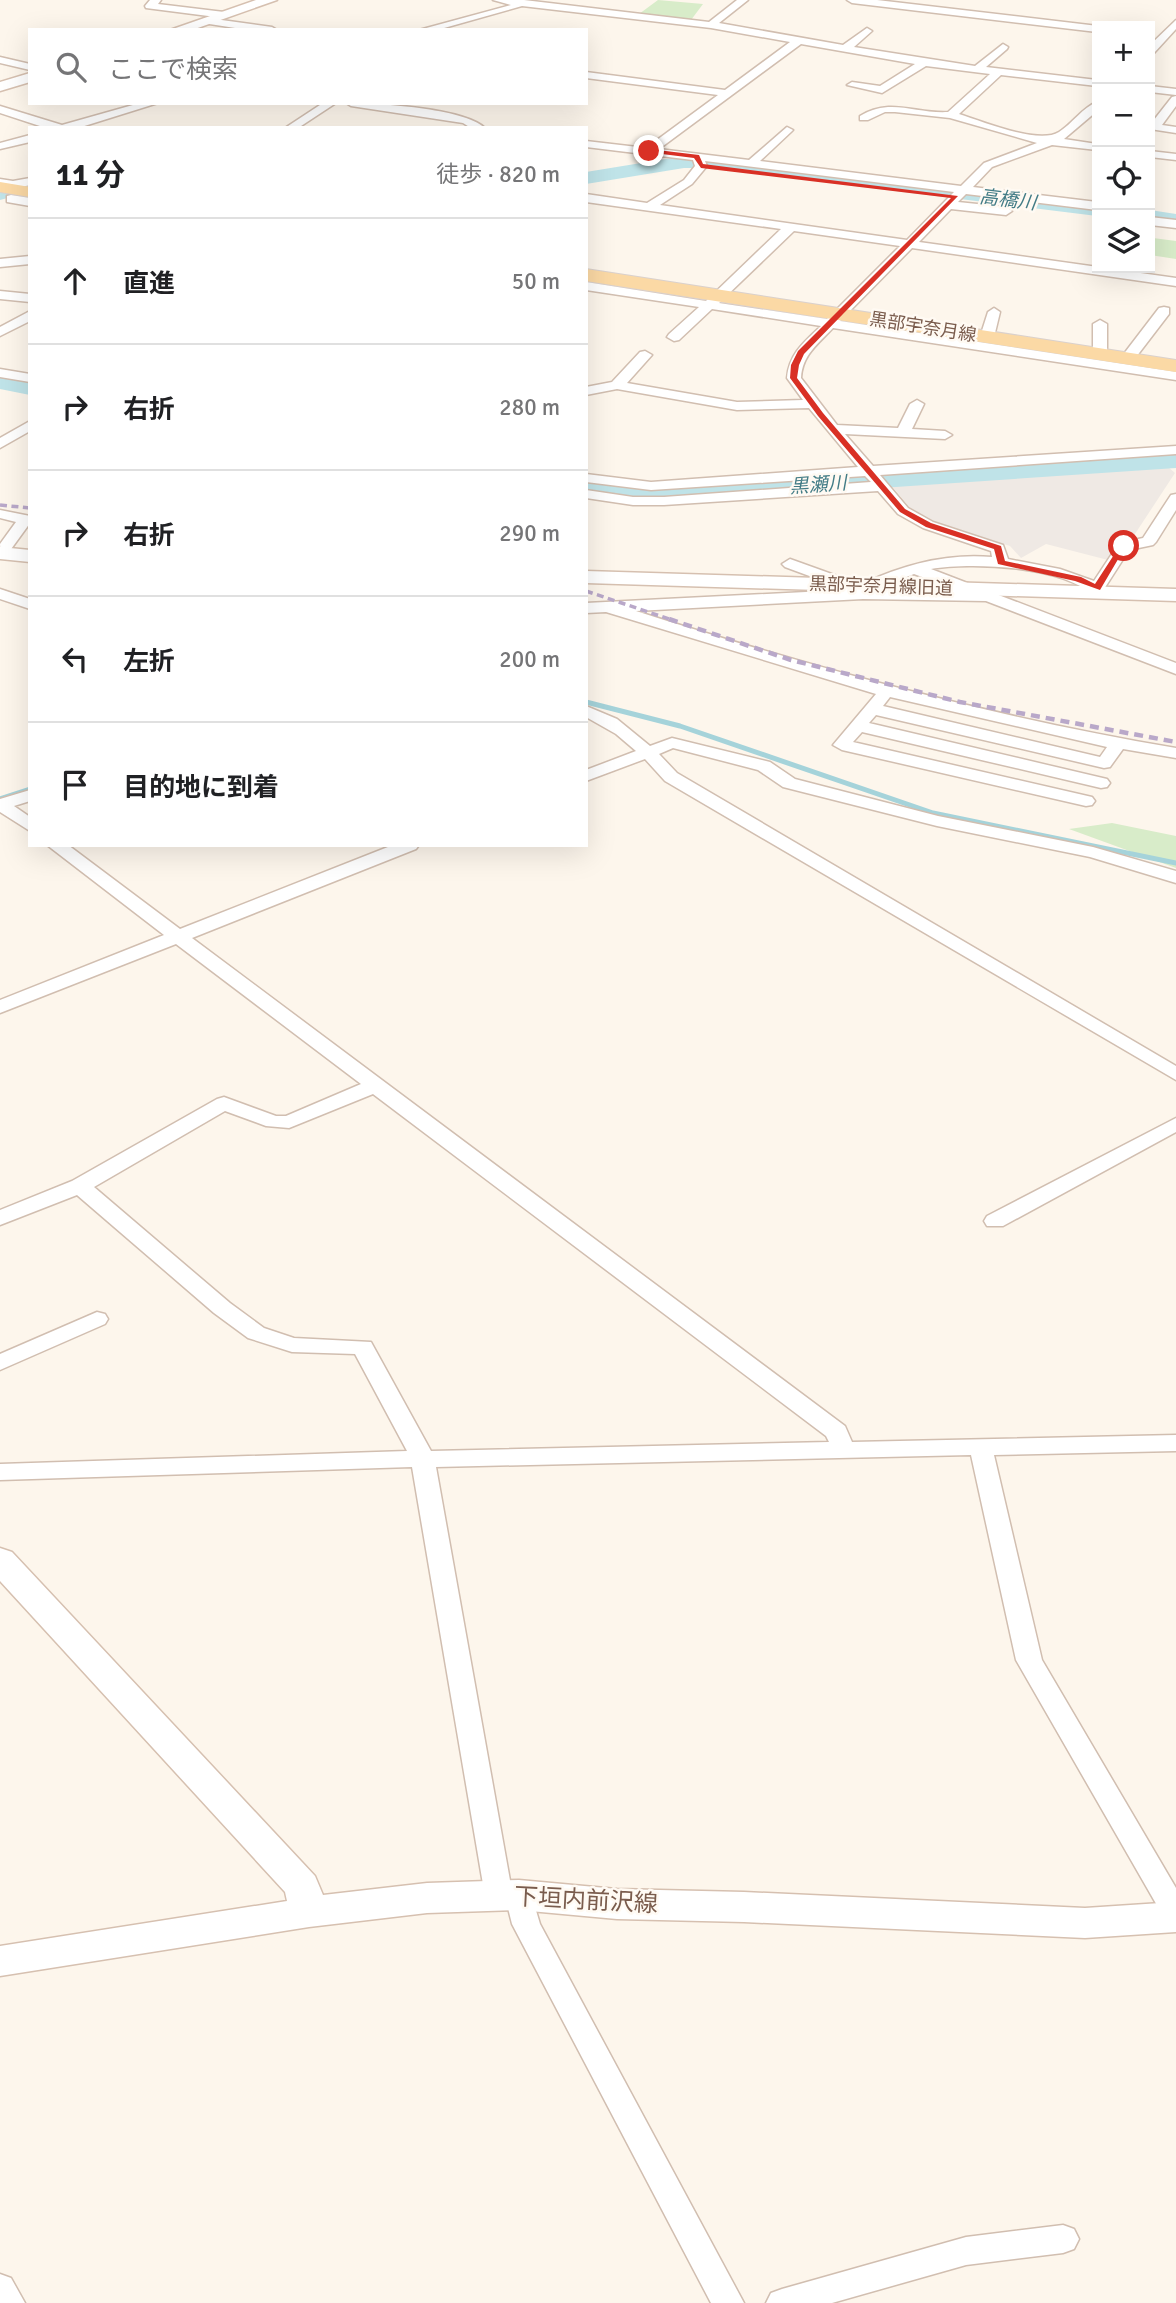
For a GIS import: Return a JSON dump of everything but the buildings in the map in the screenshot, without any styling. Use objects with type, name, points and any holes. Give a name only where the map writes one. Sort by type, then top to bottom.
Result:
[{"type":"main road","points":[[4,190],[28,192]]},
{"type":"main road","name":"黒部宇奈月線","points":[[588,275],[713,300],[1176,366]]},
{"type":"street","points":[[156,0],[150,6],[224,15]]},
{"type":"street","points":[[183,28],[270,0]]},
{"type":"street","points":[[498,0],[711,25],[925,62],[1092,82]]},
{"type":"street","points":[[432,28],[538,0]]},
{"type":"street","points":[[711,25],[743,0]]},
{"type":"street","points":[[852,0],[1092,28]]},
{"type":"street","points":[[1073,26],[1089,18]]},
{"type":"street","points":[[205,21],[257,28]]},
{"type":"street","points":[[1155,46],[1176,23]]},
{"type":"street","points":[[845,49],[867,31]]},
{"type":"street","points":[[1155,35],[1176,38]]},
{"type":"street","points":[[649,151],[798,41]]},
{"type":"street","points":[[977,69],[1003,47]]},
{"type":"street","points":[[0,60],[28,67]]},
{"type":"street","points":[[852,85],[882,90],[925,62]]},
{"type":"street","points":[[951,115],[998,72]]},
{"type":"street","points":[[588,75],[727,93]]},
{"type":"street","points":[[0,87],[28,78]]},
{"type":"street","points":[[1155,90],[1176,92]]},
{"type":"street","points":[[1176,99],[1154,127],[1176,130]]},
{"type":"street","points":[[72,126],[146,105]]},
{"type":"street","points":[[293,126],[328,105]]},
{"type":"street","points":[[365,105],[466,120],[472,126]]},
{"type":"street","points":[[864,118],[873,111],[889,107],[941,117],[951,115],[1049,142],[1092,146]]},
{"type":"street","points":[[0,109],[52,126]]},
{"type":"street","points":[[1001,562],[998,548],[928,525],[902,511],[813,404],[794,378],[795,365],[801,353],[988,165],[1009,154],[1049,142],[1069,132],[1092,110]]},
{"type":"street","points":[[752,163],[787,130]]},
{"type":"street","points":[[0,146],[28,138]]},
{"type":"street","points":[[14,142],[28,144]]},
{"type":"street","points":[[588,144],[956,197],[1092,213]]},
{"type":"street","points":[[1171,156],[1176,144]]},
{"type":"street","points":[[699,161],[752,163],[956,197],[1092,206]]},
{"type":"street","points":[[649,207],[688,182],[699,161]]},
{"type":"street","points":[[4,190],[28,181]]},
{"type":"street","points":[[4,190],[28,201]]},
{"type":"street","points":[[956,197],[1006,211]]},
{"type":"street","points":[[588,198],[1176,282]]},
{"type":"street","points":[[1155,213],[1176,215]]},
{"type":"street","points":[[1155,222],[1176,224]]},
{"type":"street","points":[[674,337],[790,228]]},
{"type":"street","points":[[0,263],[28,260]]},
{"type":"street","points":[[588,286],[713,300]]},
{"type":"street","points":[[0,295],[28,298]]},
{"type":"street","points":[[1128,358],[1164,311]]},
{"type":"street","points":[[987,337],[994,312]]},
{"type":"street","points":[[0,332],[28,316]]},
{"type":"street","points":[[835,318],[1176,376]]},
{"type":"street","points":[[1100,324],[1100,354]]},
{"type":"street","points":[[617,385],[645,355]]},
{"type":"street","points":[[0,373],[28,378]]},
{"type":"street","points":[[588,391],[617,385],[737,405],[813,404]]},
{"type":"street","points":[[903,433],[917,404]]},
{"type":"street","points":[[0,444],[28,426]]},
{"type":"street","points":[[834,429],[945,435]]},
{"type":"street","points":[[588,494],[633,501],[664,501],[1176,450]]},
{"type":"street","points":[[588,478],[651,486],[875,479]]},
{"type":"street","points":[[790,564],[859,586],[916,569],[973,559],[1001,562],[1078,579],[1099,591],[1124,546],[1148,542],[1176,498]]},
{"type":"street","points":[[0,514],[24,519],[1,553],[28,556]]},
{"type":"street","points":[[916,569],[1176,669]]},
{"type":"street","name":"黒部宇奈月線旧道","points":[[595,577],[1176,595]]},
{"type":"street","points":[[0,594],[28,603]]},
{"type":"street","points":[[588,608],[866,594],[985,597]]},
{"type":"street","points":[[609,608],[785,665],[886,692],[1118,744],[1176,753]]},
{"type":"street","points":[[886,692],[842,746],[918,771],[997,781],[1086,801]]},
{"type":"street","points":[[873,709],[1104,763],[1118,744]]},
{"type":"street","points":[[918,771],[968,711]]},
{"type":"street","points":[[588,712],[609,720],[648,752],[671,778],[1176,1073]]},
{"type":"street","points":[[859,726],[1101,783]]},
{"type":"street","points":[[997,781],[1027,745],[1037,741],[1048,729]]},
{"type":"street","points":[[588,775],[672,743],[764,766],[789,783],[937,821],[1093,852],[1176,877]]},
{"type":"street","points":[[1,805],[28,796]]},
{"type":"street","points":[[1,805],[28,824]]},
{"type":"street","points":[[59,847],[837,1433],[843,1450]]},
{"type":"street","points":[[0,1007],[405,847]]},
{"type":"street","points":[[0,1218],[80,1186],[224,1103],[272,1122],[289,1122],[374,1086]]},
{"type":"street","points":[[995,1221],[1176,1124]]},
{"type":"street","points":[[80,1186],[222,1308],[256,1333],[292,1345],[363,1347],[423,1460],[509,1895],[729,2303]]},
{"type":"street","points":[[0,1363],[97,1319]]},
{"type":"street","points":[[0,1472],[1176,1443]]},
{"type":"street","points":[[981,1448],[1029,1660],[1176,1915]]},
{"type":"street","points":[[0,1560],[302,1886],[309,1912]]},
{"type":"street","name":"下垣内前沢線","points":[[0,1961],[309,1912],[427,1898],[509,1895],[617,1904],[744,1907],[1085,1923],[1176,1915]]},
{"type":"street","points":[[782,2303],[967,2251],[1063,2239]]},
{"type":"street","points":[[0,2288],[9,2303]]},
{"type":"shaded area","points":[[1167,466],[1175,473],[1131,540],[1115,543],[1108,560],[1046,544],[1021,558],[1010,546],[929,520],[910,508],[892,486]]},
{"type":"green space","points":[[658,0],[703,4],[691,20],[639,14]]},
{"type":"green space","points":[[1155,238],[1176,241],[1176,259],[1155,256]]},
{"type":"green space","points":[[1112,823],[1176,836],[1176,868],[1069,829]]},
{"type":"waterway","name":"高橋川","points":[[588,178],[684,162],[713,162],[1092,209]]},
{"type":"waterway","name":"高橋川","points":[[0,194],[28,187]]},
{"type":"waterway","name":"高橋川","points":[[1155,217],[1176,220]]},
{"type":"waterway","name":"黒瀬川","points":[[0,382],[28,388]]},
{"type":"waterway","name":"黒瀬川","points":[[588,487],[660,495],[1176,460]]},
{"type":"waterway","points":[[588,703],[680,726],[933,813],[1176,863]]},
{"type":"waterway","points":[[0,799],[28,790]]},
{"type":"railway","points":[[0,505],[28,508]]},
{"type":"railway","points":[[588,592],[675,621]]},
{"type":"railway","points":[[669,619],[791,660],[960,702],[1176,742]]},
{"type":"route","points":[[649,151],[697,157],[701,166],[956,197],[801,353],[795,365],[794,378],[820,414],[902,511],[928,525],[998,548],[1001,562],[1078,579],[1097,588],[1124,546]]}]
